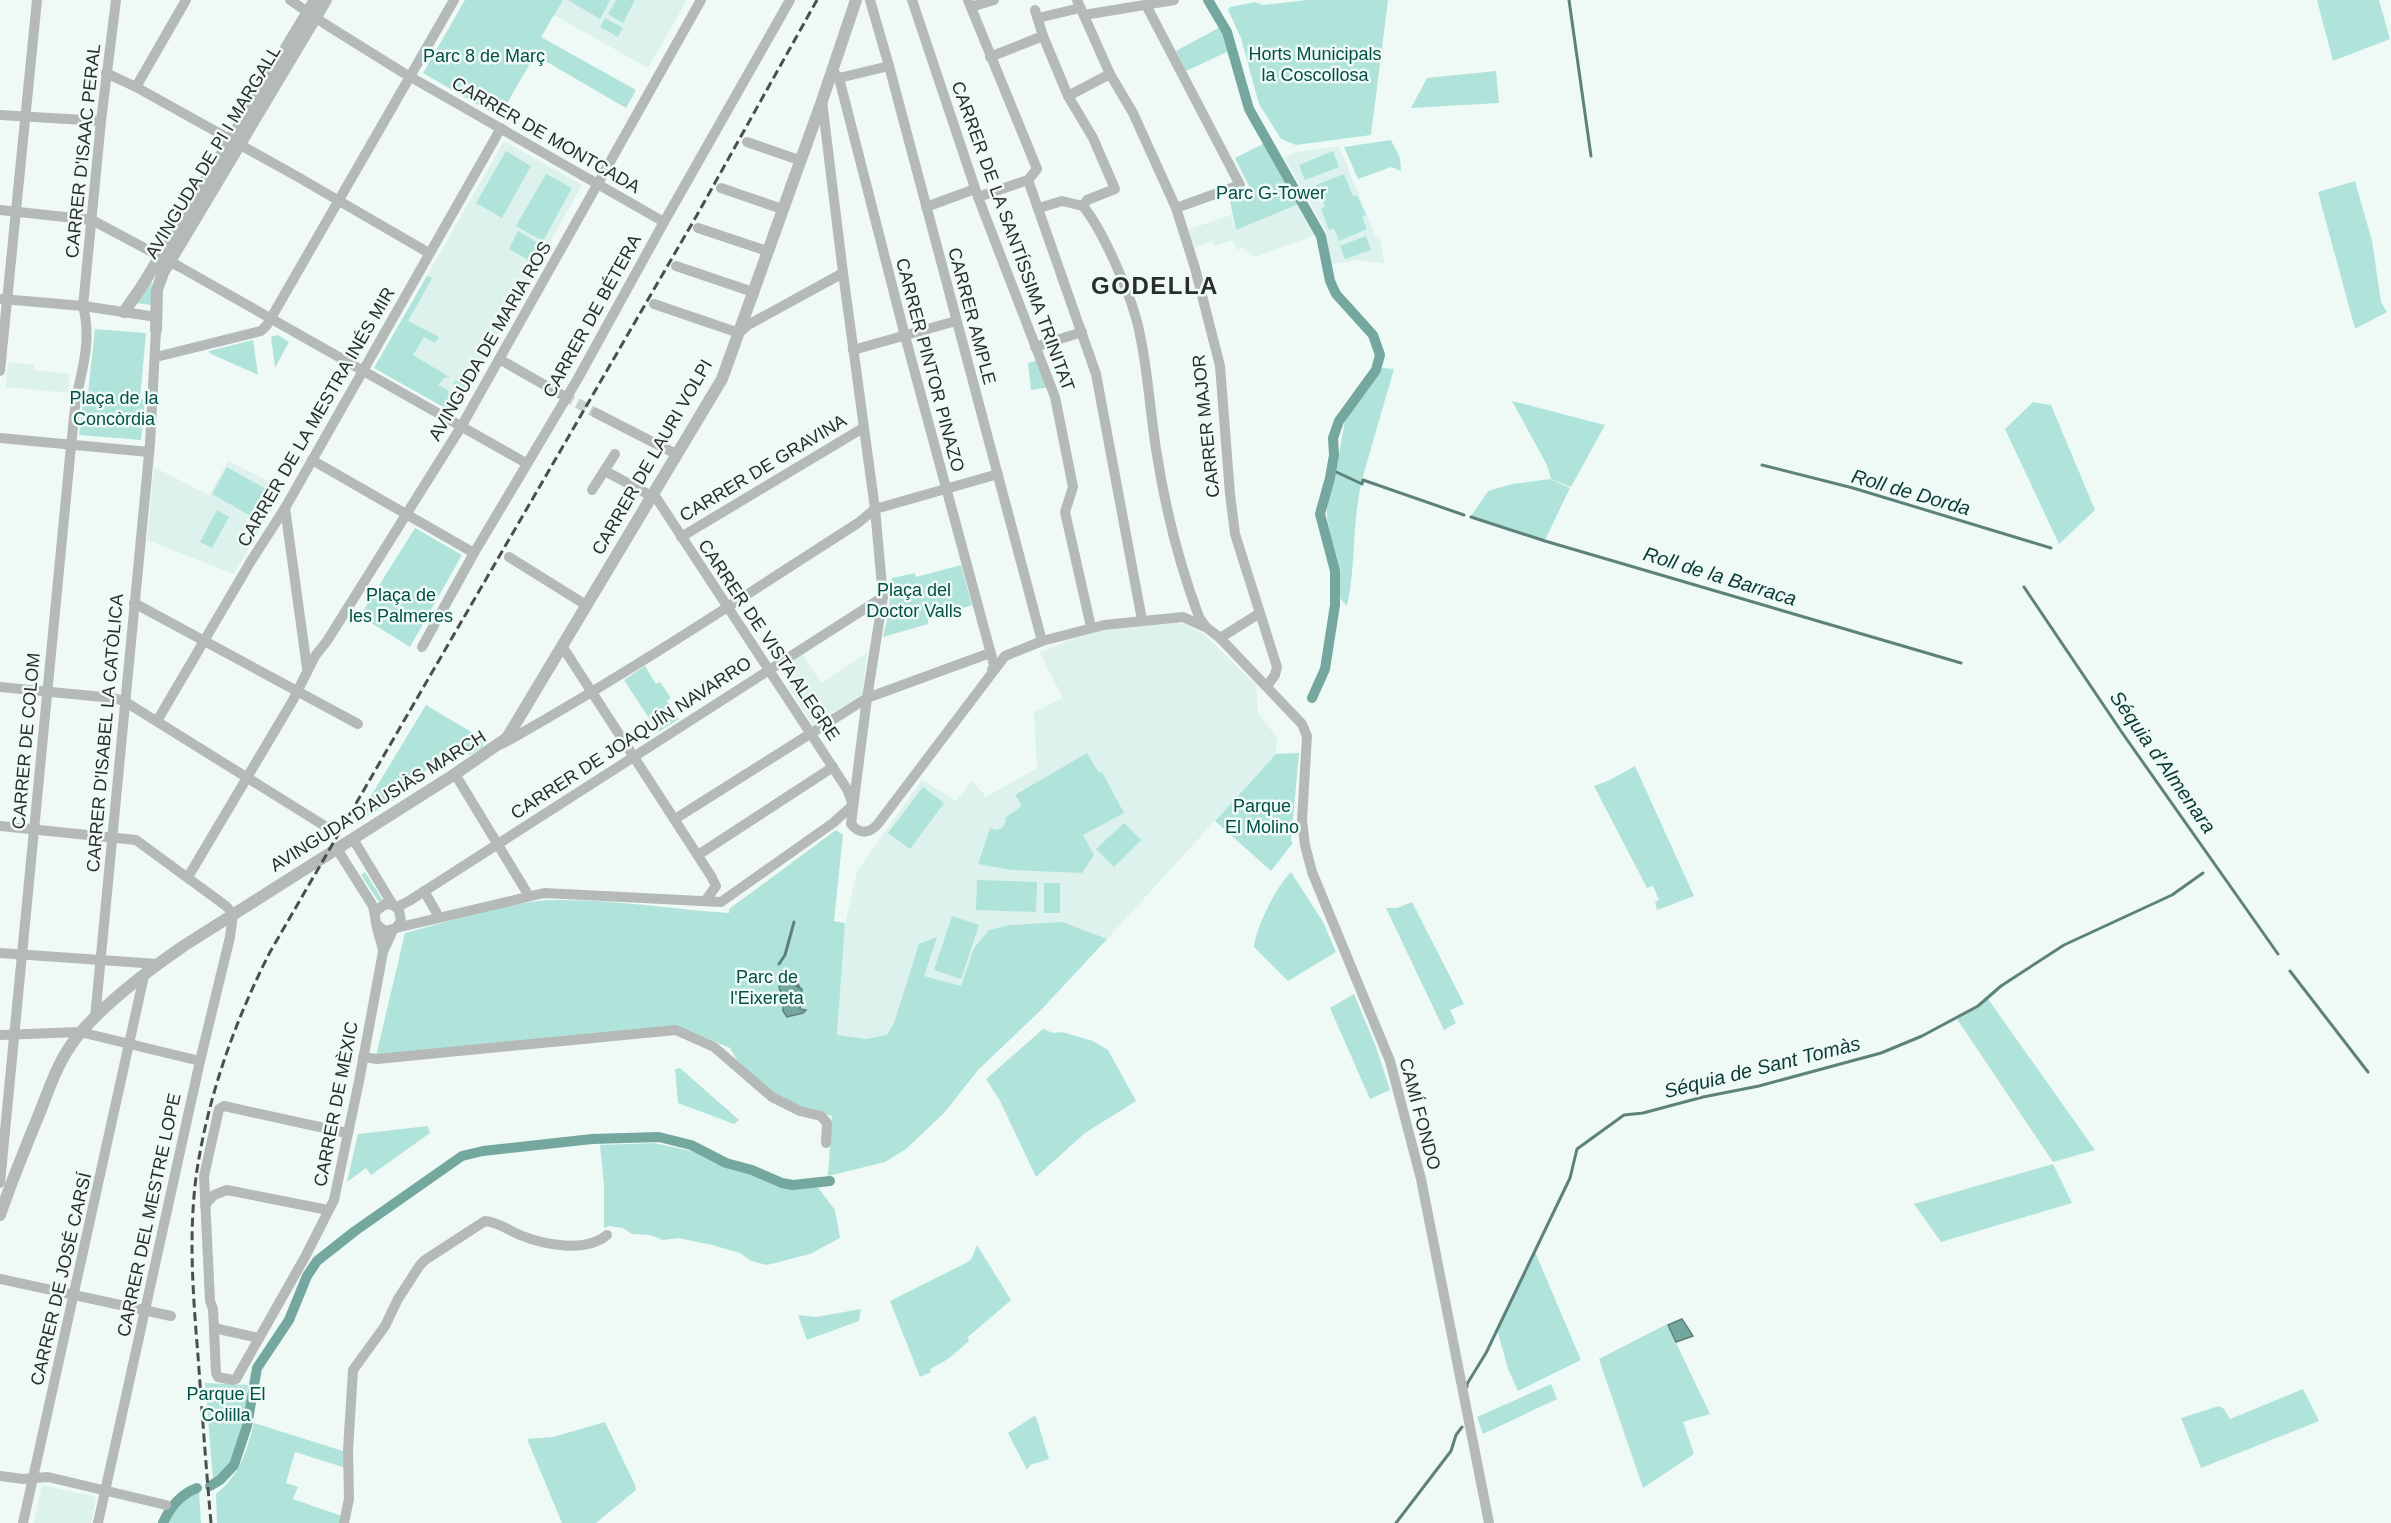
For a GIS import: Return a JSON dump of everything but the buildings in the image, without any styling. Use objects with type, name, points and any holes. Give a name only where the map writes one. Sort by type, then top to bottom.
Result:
[{"type":"street","points":[[0,371],[3,299],[17,212],[24,117],[37,0]]},
{"type":"street","name":"CARRER D'ISAAC PERAL","points":[[83,306],[106,73],[116,0]]},
{"type":"street","points":[[136,87],[186,0]]},
{"type":"street","name":"CARRER DE MONTCADA","points":[[290,0],[411,77],[664,222]]},
{"type":"street","name":"AVINGUDA DE PI I MARGALL","points":[[312,14],[315,0]]},
{"type":"street","name":"AVINGUDA DE PI I MARGALL","points":[[123,312],[164,259],[312,14],[326,0]]},
{"type":"street","points":[[261,331],[271,319],[454,0]]},
{"type":"street","name":"AVINGUDA DE MARIA ROS","points":[[188,877],[307,671],[461,428],[701,0]]},
{"type":"street","name":"CARRER DE BÉTERA","points":[[422,647],[526,463],[577,380],[790,0]]},
{"type":"street","name":"CARRER DE LAURI VOLPI","points":[[502,744],[722,380],[799,160],[822,100],[836,74],[856,0]]},
{"type":"street","name":"CARRER AMPLE","points":[[870,0],[1042,642]]},
{"type":"street","name":"CARRER DE LA SANTÍSSIMA TRINITAT","points":[[912,0],[977,193],[1053,391],[1073,487],[1065,512],[1091,627]]},
{"type":"street","points":[[926,207],[1028,180],[1037,169],[970,3],[993,0]]},
{"type":"street","points":[[1083,206],[1087,200],[1115,189],[1093,138],[1068,96],[1042,36],[1036,14],[1080,8],[1146,5],[1174,0]]},
{"type":"street","points":[[1146,5],[1240,184],[1176,208]]},
{"type":"street","name":"CARRER MAJOR","points":[[1080,8],[1110,74],[1133,113],[1176,208],[1195,268],[1220,366],[1235,534],[1277,667],[1275,675],[1267,686]]},
{"type":"street","points":[[990,57],[1042,36]]},
{"type":"street","points":[[836,74],[889,66]]},
{"type":"street","points":[[106,73],[136,87],[306,181],[338,202],[429,253]]},
{"type":"street","name":"CARRER PINTOR PINAZO","points":[[836,74],[993,670]]},
{"type":"street","points":[[1068,96],[1110,74]]},
{"type":"street","points":[[822,100],[875,509],[883,597],[850,821],[854,828],[857,831],[868,832],[877,825],[1005,656],[1042,642],[1091,627],[1183,617],[1206,627],[1220,638],[1267,686]]},
{"type":"street","points":[[0,115],[101,121]]},
{"type":"street","name":"CARRER DE LA MESTRA INÉS MIR","points":[[157,721],[285,508],[501,128]]},
{"type":"street","points":[[747,142],[799,160]]},
{"type":"street","points":[[1028,180],[1096,374],[1142,620]]},
{"type":"street","points":[[721,188],[782,209]]},
{"type":"street","points":[[1039,208],[1062,201],[1083,206],[1093,219],[1120,276],[1140,334],[1156,450],[1173,541],[1195,606],[1206,627]]},
{"type":"street","points":[[0,210],[92,220],[526,463]]},
{"type":"street","points":[[698,228],[766,251]]},
{"type":"street","name":"AVINGUDA DE PI I MARGALL","points":[[156,330],[157,290],[164,259]]},
{"type":"street","points":[[676,266],[753,292]]},
{"type":"street","points":[[654,304],[739,333],[843,273]]},
{"type":"street","points":[[3,299],[83,306],[157,317]]},
{"type":"street","points":[[71,446],[88,326],[83,306]]},
{"type":"street","points":[[853,350],[956,321]]},
{"type":"street","points":[[156,357],[282,325]]},
{"type":"street","points":[[0,438],[149,452],[156,330]]},
{"type":"street","points":[[1035,347],[1082,332]]},
{"type":"street","points":[[500,359],[564,396]]},
{"type":"street","points":[[596,413],[676,454]]},
{"type":"street","name":"CARRER DE GRAVINA","points":[[681,537],[863,428]]},
{"type":"street","name":"CARRER DE COLOM","points":[[0,1183],[71,446]]},
{"type":"street","name":"CARRER D'ISABEL LA CATÒLICA","points":[[95,1018],[149,452]]},
{"type":"street","points":[[592,490],[615,454]]},
{"type":"street","points":[[312,460],[474,553]]},
{"type":"street","points":[[604,471],[652,496]]},
{"type":"street","points":[[875,509],[998,474]]},
{"type":"street","name":"CARRER DE VISTA ALEGRE","points":[[652,496],[657,499],[812,734],[849,792],[853,805]]},
{"type":"street","points":[[285,508],[307,671]]},
{"type":"street","name":"AVINGUDA D'AUSIÀS MARCH","points":[[0,1215],[14,1174],[59,1065],[80,1032],[158,964],[502,744],[590,692],[858,523],[875,509]]},
{"type":"street","points":[[269,532],[282,530],[288,537]]},
{"type":"street","points":[[509,557],[586,605]]},
{"type":"street","name":"CARRER DE JOAQUÍN NAVARRO","points":[[395,906],[424,891],[883,597]]},
{"type":"street","points":[[134,603],[358,724]]},
{"type":"street","points":[[1220,638],[1260,614]]},
{"type":"street","points":[[304,641],[312,648],[322,647]]},
{"type":"street","points":[[562,646],[716,886],[706,900]]},
{"type":"street","points":[[675,819],[867,698],[990,653]]},
{"type":"street","name":"CAMÍ FONDO","points":[[1267,686],[1302,724],[1307,736],[1302,820],[1305,845],[1312,872],[1390,1061],[1399,1091],[1421,1179],[1489,1523]]},
{"type":"street","points":[[0,687],[124,701],[328,828]]},
{"type":"street","points":[[698,855],[833,767]]},
{"type":"street","points":[[455,774],[529,896]]},
{"type":"street","points":[[395,906],[381,905],[375,920],[385,931],[529,896],[556,893],[706,900],[716,903],[727,900],[833,823],[853,805]]},
{"type":"street","points":[[0,826],[139,841],[226,906],[233,914]]},
{"type":"street","points":[[353,839],[401,917],[394,929]]},
{"type":"street","name":"CARRER DE MÈXIC","points":[[337,849],[373,906],[383,952]]},
{"type":"street","points":[[424,891],[439,917]]},
{"type":"street","name":"CARRER DEL MESTRE LOPE","points":[[98,1523],[200,1061],[230,937],[233,914]]},
{"type":"street","name":"CARRER DE MÈXIC","points":[[214,1328],[216,1373],[218,1377],[233,1380],[237,1378],[305,1257],[334,1200],[383,952],[394,929]]},
{"type":"street","points":[[0,953],[158,964]]},
{"type":"street","name":"CARRER DE JOSÉ CARSÍ","points":[[23,1523],[144,976]]},
{"type":"street","points":[[363,1057],[377,1059],[676,1030],[714,1047],[778,1100],[800,1111],[821,1116],[827,1123],[826,1143]]},
{"type":"street","points":[[0,1035],[80,1032],[200,1061]]},
{"type":"street","points":[[259,1338],[214,1328],[210,1301],[204,1176],[221,1107],[347,1133]]},
{"type":"street","points":[[205,1205],[214,1195],[227,1190],[328,1210]]},
{"type":"street","points":[[344,1523],[349,1498],[348,1450],[353,1370],[385,1326],[398,1299],[425,1260],[485,1221],[500,1224],[523,1236],[558,1244],[591,1244],[607,1235]]},
{"type":"street","points":[[0,1279],[171,1316]]},
{"type":"street","points":[[0,1476],[48,1477],[166,1505]]},
{"type":"shaded area","points":[[563,0],[687,0],[648,68],[554,15]]},
{"type":"shaded area","points":[[504,141],[582,185],[454,413],[374,368]]},
{"type":"shaded area","points":[[1339,146],[1376,237],[1379,237],[1385,264],[1357,260],[1331,265],[1326,230],[1284,157],[1296,152]]},
{"type":"shaded area","points":[[1301,203],[1315,235],[1255,257],[1243,247],[1237,250],[1233,240],[1214,246],[1212,241],[1193,248],[1187,230],[1231,215],[1235,230]]},
{"type":"shaded area","points":[[8,362],[34,365],[34,370],[70,374],[68,393],[6,387]]},
{"type":"shaded area","points":[[228,461],[274,484],[276,502],[234,574],[147,540],[154,467],[209,495]]},
{"type":"shaded area","points":[[1174,623],[1185,624],[1204,634],[1256,685],[1258,713],[1277,737],[1276,754],[1076,973],[978,1070],[944,1113],[906,1149],[885,1162],[828,1176],[844,929],[857,871],[922,780],[956,801],[972,780],[986,797],[1037,768],[1034,712],[1063,698],[1040,653],[1069,640],[1100,631]]},
{"type":"shaded area","points":[[867,653],[862,694],[813,725],[788,686],[790,684],[780,668],[802,654],[821,683]]},
{"type":"shaded area","points":[[784,980],[802,989],[800,1009],[806,1010],[803,1013],[787,1017],[783,1011],[779,987]]},
{"type":"shaded area","points":[[1682,1319],[1693,1336],[1676,1342],[1668,1325]]},
{"type":"shaded area","points":[[42,1485],[96,1497],[91,1523],[34,1523]]},
{"type":"green space","name":"Parc 8 de Març","points":[[465,0],[563,0],[541,37],[636,90],[626,108],[535,55],[499,117],[423,73]]},
{"type":"green space","points":[[568,0],[610,0],[600,19]]},
{"type":"green space","points":[[616,0],[635,0],[623,23],[608,14]]},
{"type":"green space","name":"Horts Municipals la Coscollosa","points":[[1307,0],[1388,0],[1371,135],[1296,145],[1281,139],[1259,104],[1241,38],[1228,10],[1230,7],[1255,2],[1263,5]]},
{"type":"green space","points":[[2317,0],[2379,0],[2390,39],[2333,61]]},
{"type":"green space","points":[[605,18],[623,28],[618,37],[600,27]]},
{"type":"green space","points":[[1222,26],[1229,51],[1186,71],[1176,51]]},
{"type":"green space","points":[[1496,71],[1499,103],[1411,108],[1427,78]]},
{"type":"green space","points":[[1391,140],[1400,158],[1401,171],[1391,167],[1358,179],[1344,147]]},
{"type":"green space","name":"Parc G-Tower","points":[[1265,143],[1301,203],[1236,230],[1229,197],[1251,190],[1235,158]]},
{"type":"green space","points":[[506,151],[531,166],[502,218],[476,203]]},
{"type":"green space","points":[[1333,151],[1339,167],[1305,180],[1299,165]]},
{"type":"green space","points":[[546,174],[572,188],[543,241],[516,226]]},
{"type":"green space","points":[[1344,174],[1353,196],[1357,195],[1366,215],[1362,217],[1367,229],[1339,241],[1334,228],[1329,230],[1321,209],[1325,206],[1316,185]]},
{"type":"green space","points":[[2355,181],[2372,241],[2381,302],[2387,312],[2355,329],[2318,192]]},
{"type":"green space","points":[[518,231],[542,245],[532,262],[509,249]]},
{"type":"green space","points":[[1366,236],[1371,250],[1345,259],[1340,246]]},
{"type":"green space","points":[[427,276],[432,278],[408,321],[439,337],[435,343],[424,337],[413,355],[451,378],[446,377],[438,385],[449,391],[448,393],[458,395],[462,388],[453,384],[455,380],[468,387],[454,413],[374,368]]},
{"type":"green space","points":[[152,278],[151,305],[136,303]]},
{"type":"green space","name":"Plaça de la Concòrdia","points":[[95,329],[146,333],[140,399],[145,400],[141,440],[79,435],[84,394],[88,394]]},
{"type":"green space","points":[[278,335],[289,342],[275,368],[271,337]]},
{"type":"green space","points":[[253,340],[258,375],[209,353],[209,351]]},
{"type":"green space","points":[[1039,360],[1050,387],[1031,390],[1028,363]]},
{"type":"green space","points":[[1382,368],[1394,369],[1361,483],[1336,471],[1345,420]]},
{"type":"green space","points":[[1512,401],[1605,425],[1571,487],[1551,479],[1547,465]]},
{"type":"green space","points":[[2033,402],[2051,405],[2095,510],[2059,544],[2005,429]]},
{"type":"green space","points":[[227,467],[273,493],[258,520],[212,494]]},
{"type":"green space","points":[[1336,473],[1361,484],[1347,606],[1338,596],[1338,570],[1327,518],[1327,504]]},
{"type":"green space","points":[[1550,479],[1570,488],[1545,540],[1471,516],[1488,491],[1512,484]]},
{"type":"green space","points":[[217,510],[229,517],[212,548],[200,542]]},
{"type":"green space","name":"Plaça de les Palmeres","points":[[415,528],[462,555],[410,647],[360,616]]},
{"type":"green space","name":"Plaça del Doctor Valls","points":[[961,565],[972,605],[928,619],[928,624],[883,637],[892,578],[915,573],[916,577]]},
{"type":"green space","points":[[645,666],[656,684],[660,682],[671,698],[667,701],[679,719],[658,732],[624,680]]},
{"type":"green space","points":[[426,705],[483,739],[483,747],[469,755],[464,748],[395,789],[399,797],[354,824]]},
{"type":"green space","points":[[1087,753],[1099,773],[1102,772],[1124,813],[1083,835],[1094,855],[1082,873],[1012,870],[978,864],[990,828],[995,830],[1002,828],[1006,821],[1005,818],[1022,806],[1015,795]]},
{"type":"green space","name":"Parque El Molino","points":[[1299,753],[1291,841],[1293,843],[1271,871],[1215,821],[1276,754]]},
{"type":"green space","points":[[1635,766],[1694,896],[1657,910],[1655,902],[1659,900],[1653,886],[1647,888],[1594,786]]},
{"type":"green space","points":[[923,787],[944,803],[910,849],[888,833]]},
{"type":"green space","points":[[1124,823],[1141,840],[1114,867],[1096,849]]},
{"type":"green space","name":"Parc de l'Eixereta","points":[[836,830],[843,835],[834,921],[845,923],[837,1035],[866,1039],[887,1035],[894,1023],[919,944],[937,937],[924,976],[961,986],[974,948],[989,930],[1010,925],[1062,922],[1107,939],[1041,1010],[978,1070],[944,1113],[906,1149],[885,1162],[828,1176],[832,1116],[801,1108],[775,1094],[737,1060],[730,1048],[680,1027],[376,1056],[405,933],[499,908],[537,901],[576,900],[729,913],[729,909]]},
{"type":"green space","points":[[365,872],[382,899],[379,902],[361,875]]},
{"type":"green space","points":[[1291,872],[1323,922],[1336,952],[1288,981],[1254,947],[1258,930],[1268,908],[1279,887]]},
{"type":"green space","points":[[977,880],[1037,882],[1036,912],[976,910]]},
{"type":"green space","points":[[1044,883],[1060,883],[1060,913],[1044,913]]},
{"type":"green space","points":[[1412,902],[1464,1004],[1450,1010],[1456,1023],[1444,1030],[1386,908],[1397,908]]},
{"type":"green space","points":[[952,916],[979,925],[961,979],[934,970]]},
{"type":"green space","points":[[1354,994],[1376,1047],[1390,1090],[1370,1099],[1330,1008]]},
{"type":"green space","points":[[1988,999],[2095,1150],[2053,1162],[1957,1019]]},
{"type":"green space","points":[[1043,1029],[1093,1041],[1108,1050],[1136,1101],[1085,1133],[1036,1177],[1000,1101],[986,1079]]},
{"type":"green space","points":[[680,1068],[739,1120],[734,1124],[678,1103],[675,1069]]},
{"type":"green space","points":[[428,1126],[430,1133],[371,1175],[366,1168],[347,1182],[358,1134]]},
{"type":"green space","points":[[654,1143],[691,1151],[717,1164],[750,1173],[789,1189],[817,1186],[835,1210],[840,1238],[810,1254],[767,1265],[751,1261],[740,1253],[712,1245],[678,1238],[663,1240],[650,1235],[632,1234],[623,1228],[609,1226],[604,1228],[604,1185],[600,1145]]},
{"type":"green space","points":[[2053,1164],[2072,1203],[1941,1242],[1914,1204]]},
{"type":"green space","points":[[977,1245],[1011,1300],[968,1337],[969,1341],[948,1359],[920,1377],[890,1301],[968,1262]]},
{"type":"green space","points":[[1535,1252],[1581,1360],[1518,1391],[1508,1369],[1497,1329]]},
{"type":"green space","points":[[861,1309],[859,1321],[807,1340],[798,1315],[816,1317]]},
{"type":"green space","points":[[1667,1324],[1710,1414],[1683,1422],[1694,1454],[1643,1488],[1599,1359]]},
{"type":"green space","name":"Parque El Colilla","points":[[205,1383],[248,1385],[244,1424],[237,1451],[223,1473],[213,1479]]},
{"type":"green space","points":[[1551,1384],[1557,1399],[1483,1434],[1477,1417]]},
{"type":"green space","points":[[2303,1389],[2319,1421],[2201,1468],[2181,1418],[2219,1406],[2224,1409],[2230,1419]]},
{"type":"green space","points":[[1034,1416],[1049,1459],[1030,1465],[1027,1470],[1008,1433]]},
{"type":"green space","points":[[605,1422],[636,1490],[596,1523],[562,1523],[527,1439],[553,1437]]},
{"type":"green space","points":[[254,1423],[343,1451],[346,1468],[295,1452],[286,1483],[298,1487],[293,1499],[342,1516],[339,1523],[217,1523],[216,1494],[237,1470]]},
{"type":"green space","points":[[199,1491],[201,1523],[167,1523],[179,1503]]},
{"type":"waterway","points":[[1208,0],[1227,32],[1249,109],[1321,236],[1330,281],[1336,294],[1373,335],[1380,355],[1376,370],[1339,421],[1333,438],[1334,455],[1320,514],[1335,571],[1335,605],[1325,669],[1312,698]]},
{"type":"waterway","points":[[1569,0],[1591,156]]},
{"type":"waterway","name":"Roll de Dorda","points":[[1762,465],[1853,488],[2051,548]]},
{"type":"waterway","name":"Roll de la Barraca","points":[[1332,470],[1362,484],[1363,480],[1464,515]]},
{"type":"waterway","name":"Roll de la Barraca","points":[[1471,517],[1545,541],[1961,663]]},
{"type":"waterway","name":"Séquia d'Almenara","points":[[2024,587],[2123,734],[2278,954]]},
{"type":"waterway","name":"Séquia de Sant Tomàs","points":[[1467,1387],[1486,1353],[1570,1178],[1577,1149],[1624,1115],[1643,1113],[1703,1097],[1759,1086],[1881,1053],[1922,1036],[1978,1006],[2001,986],[2064,945],[2172,895],[2203,873]]},
{"type":"waterway","points":[[779,964],[785,955],[794,922]]},
{"type":"waterway","points":[[783,971],[791,975],[799,987]]},
{"type":"waterway","name":"Séquia d'Almenara","points":[[2290,971],[2368,1072]]},
{"type":"waterway","points":[[210,1486],[220,1480],[234,1465],[247,1426],[257,1368],[289,1320],[307,1276],[317,1261],[355,1231],[462,1156],[483,1151],[592,1139],[659,1137],[691,1145],[726,1163],[752,1170],[782,1183],[793,1185],[830,1181]]},
{"type":"waterway","name":"Séquia de Sant Tomàs","points":[[1396,1523],[1451,1451],[1456,1435],[1462,1427]]},
{"type":"waterway","points":[[163,1523],[177,1502],[197,1488]]},
{"type":"tunnel","points":[[564,396],[596,413]]},
{"type":"railway","points":[[211,1523],[194,1310],[192,1263],[194,1193],[202,1141],[216,1085],[235,1031],[270,952],[697,215],[817,0]]},
{"type":"district","name":"GODELLA","points":[[1155,286]]}]
